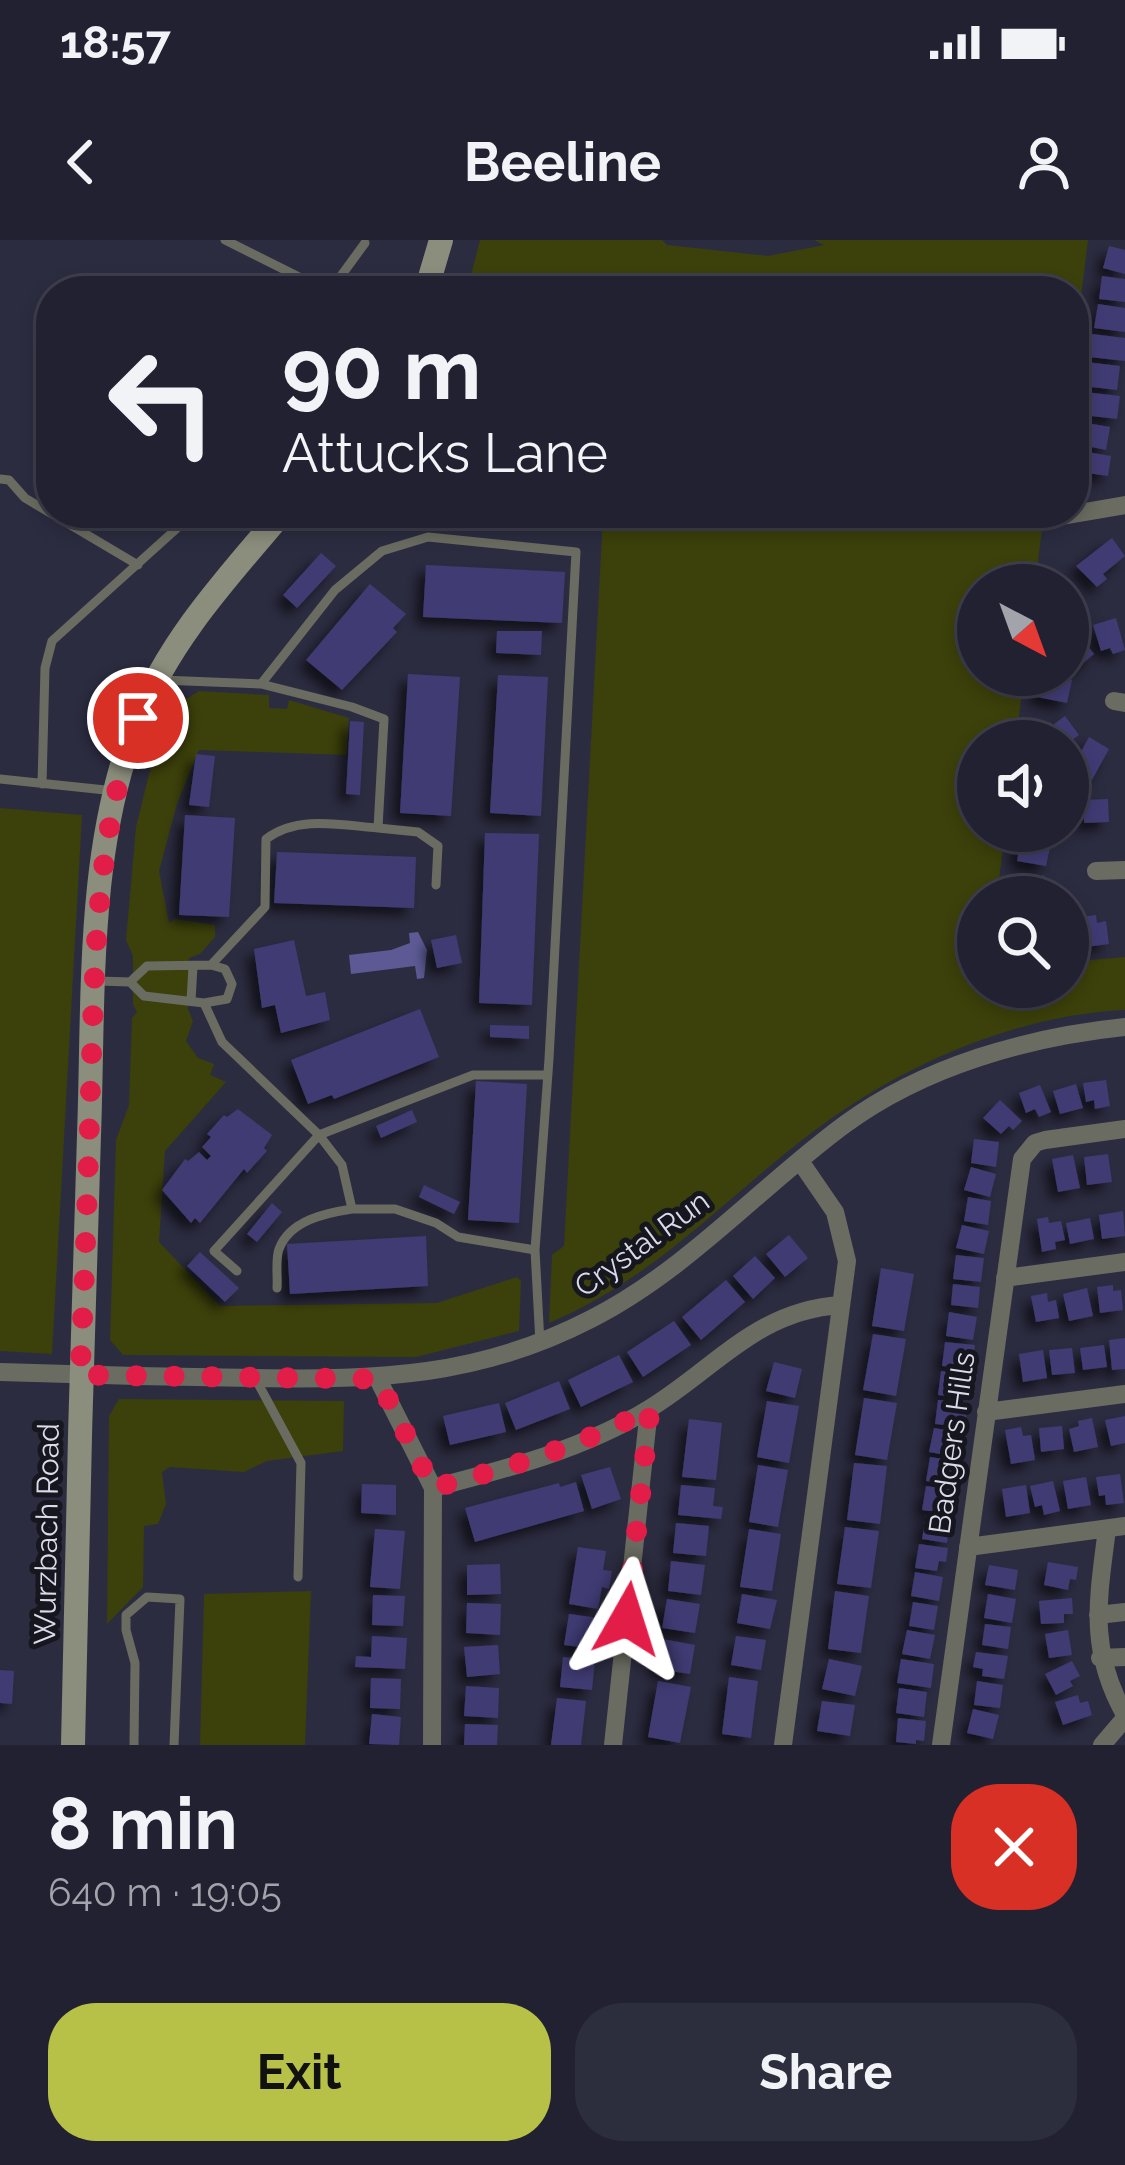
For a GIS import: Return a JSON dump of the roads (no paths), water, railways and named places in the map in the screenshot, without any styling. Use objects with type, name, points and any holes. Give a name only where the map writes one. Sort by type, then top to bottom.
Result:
[{"type":"main road","points":[[430,276],[441,240]]},
{"type":"main road","name":"Wurzbach Road","points":[[73,1745],[80,1375],[94,981],[104,849],[115,791],[155,680],[259,528]]},
{"type":"street","points":[[1089,512],[1125,505]]},
{"type":"street","points":[[1096,871],[1125,870]]},
{"type":"street","name":"Crystal Run","points":[[0,1372],[378,1379],[491,1360],[595,1318],[636,1292],[847,1123],[920,1083],[993,1051],[1125,1027]]},
{"type":"street","name":"Badgers Hills","points":[[941,1745],[1022,1159],[1027,1149],[1045,1140],[1125,1129]]},
{"type":"street","points":[[783,1745],[847,1261],[836,1212],[800,1161]]},
{"type":"street","points":[[1005,1278],[1125,1262]]},
{"type":"street","points":[[433,1488],[566,1448],[650,1409],[774,1319],[809,1307],[840,1305]]},
{"type":"street","points":[[378,1379],[433,1488],[432,1745]]},
{"type":"street","points":[[986,1412],[1125,1394]]},
{"type":"street","points":[[613,1745],[650,1409]]},
{"type":"street","points":[[968,1547],[1116,1528],[1098,1616],[1100,1658],[1125,1716],[1102,1745]]},
{"type":"street","points":[[1098,1616],[1125,1612]]},
{"type":"street","points":[[1100,1658],[1125,1657]]},
{"type":"lane","points":[[225,240],[298,276]]},
{"type":"lane","points":[[339,276],[365,242]]},
{"type":"lane","points":[[0,479],[9,480],[36,504]]},
{"type":"lane","points":[[76,528],[138,566]]},
{"type":"lane","points":[[43,784],[46,668],[52,641],[178,528]]},
{"type":"lane","points":[[261,684],[335,590],[382,551],[428,536],[576,552],[535,1250],[539,1342]]},
{"type":"lane","points":[[155,680],[261,684],[383,719],[379,828]]},
{"type":"lane","points":[[0,779],[115,791]]},
{"type":"lane","points":[[211,965],[265,907],[266,839],[283,826],[418,832],[438,846],[436,885]]},
{"type":"lane","points":[[94,981],[130,982],[145,996],[204,1003],[220,1003],[231,992],[225,970],[211,965],[147,966],[130,982]]},
{"type":"lane","points":[[191,1001],[193,966]]},
{"type":"lane","points":[[204,1003],[222,1042],[319,1135],[342,1165],[352,1209]]},
{"type":"lane","points":[[237,1271],[214,1251],[319,1135],[473,1075],[548,1075]]},
{"type":"lane","points":[[277,1288],[279,1250],[290,1234],[316,1215],[352,1209],[395,1209],[436,1223],[458,1237],[535,1250]]},
{"type":"lane","points":[[255,1378],[301,1463],[298,1577]]},
{"type":"lane","points":[[134,1745],[135,1663],[126,1615],[147,1598],[180,1599],[174,1745]]}]
